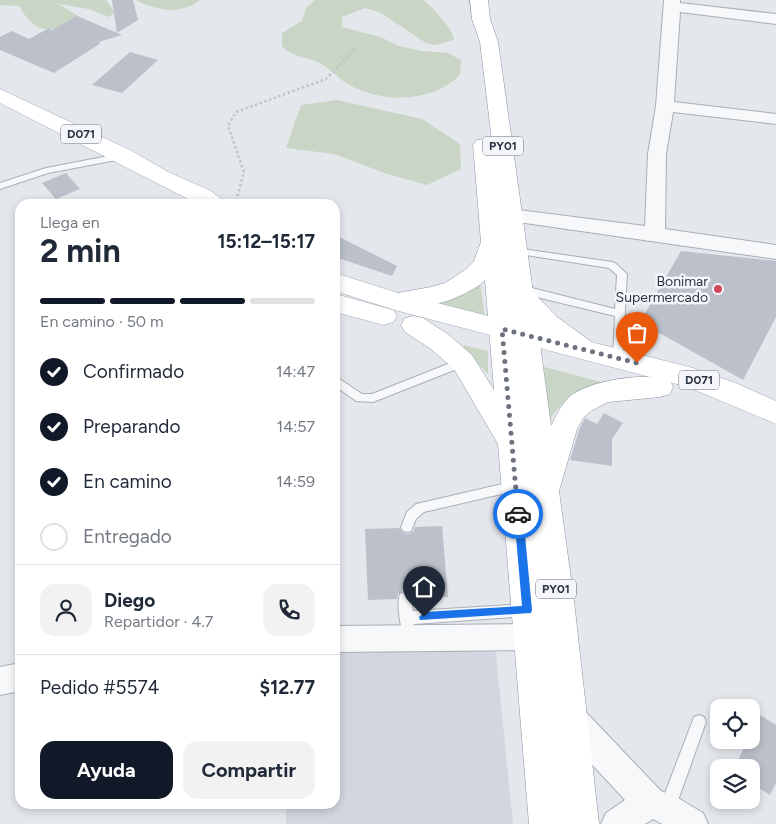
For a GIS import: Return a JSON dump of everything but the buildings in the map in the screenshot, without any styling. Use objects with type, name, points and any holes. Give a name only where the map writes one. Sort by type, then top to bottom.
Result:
[{"type":"main road","name":"PY01","points":[[480,9],[492,61],[521,293],[515,341],[512,445],[548,824]]},
{"type":"main road","name":"PY01","points":[[480,9],[478,40],[480,102],[493,242],[515,341],[544,501],[570,718],[580,824]]},
{"type":"main road","name":"D071","points":[[0,95],[207,199]]},
{"type":"main road","name":"D071","points":[[160,177],[181,199]]},
{"type":"main road","points":[[395,301],[417,299],[449,292],[470,280],[483,266],[493,242]]},
{"type":"main road","name":"D071","points":[[340,284],[722,406],[776,432]]},
{"type":"main road","points":[[521,293],[548,324],[584,350]]},
{"type":"main road","name":"D071","points":[[340,304],[414,325],[584,350],[693,378],[728,390],[776,413]]},
{"type":"main road","points":[[414,325],[440,342],[463,362],[512,445]]},
{"type":"main road","points":[[544,501],[561,437],[579,404],[592,397],[623,390],[660,387]]},
{"type":"street","points":[[655,234],[657,154],[665,106],[672,4],[776,19]]},
{"type":"street","points":[[665,106],[776,119]]},
{"type":"street","points":[[511,216],[655,234],[776,252]]},
{"type":"street","points":[[340,638],[407,628],[529,624]]},
{"type":"street","points":[[0,681],[15,678]]},
{"type":"street","points":[[570,718],[594,745],[670,812]]},
{"type":"street","points":[[617,824],[670,812]]},
{"type":"lane","points":[[0,186],[46,171],[124,156]]},
{"type":"lane","points":[[516,251],[612,265],[622,274],[618,359]]},
{"type":"lane","points":[[521,293],[620,314]]},
{"type":"lane","points":[[340,384],[360,398],[373,398],[463,362]]},
{"type":"lane","points":[[407,527],[410,516],[420,508],[516,486]]},
{"type":"lane","points":[[405,598],[407,628]]},
{"type":"lane","points":[[670,812],[700,722]]},
{"type":"path","points":[[236,199],[244,172],[228,126],[236,112],[326,79],[355,49]]},
{"type":"shaded area","points":[[495,645],[513,824],[286,824],[286,809],[340,809],[340,647]]},
{"type":"green space","points":[[0,0],[106,0],[115,13],[108,17],[89,9],[58,4],[80,17],[53,29],[46,29],[32,23],[19,6],[0,5]]},
{"type":"green space","points":[[136,0],[200,0],[185,8],[168,10],[152,7]]},
{"type":"green space","points":[[315,0],[423,0],[432,7],[446,24],[454,40],[435,45],[426,43],[381,13],[365,8],[342,17],[342,27],[380,37],[399,46],[422,51],[448,53],[461,60],[460,75],[435,91],[406,98],[376,95],[348,84],[323,65],[292,54],[282,46],[282,33],[302,21],[306,8]]},
{"type":"green space","points":[[337,100],[422,119],[460,144],[461,169],[427,185],[387,174],[334,154],[286,148],[301,105]]},
{"type":"green space","points":[[480,282],[485,318],[426,303]]},
{"type":"green space","points":[[463,345],[488,351],[488,374],[464,349]]},
{"type":"green space","points":[[544,367],[609,384],[575,395],[556,410],[550,419]]},
{"type":"way so far","points":[[518,514],[502,329],[637,363]]},
{"type":"place","name":"Bonimar Supermercado","points":[[718,289]]},
{"type":"route","points":[[424,617],[527,610],[518,514]]}]
